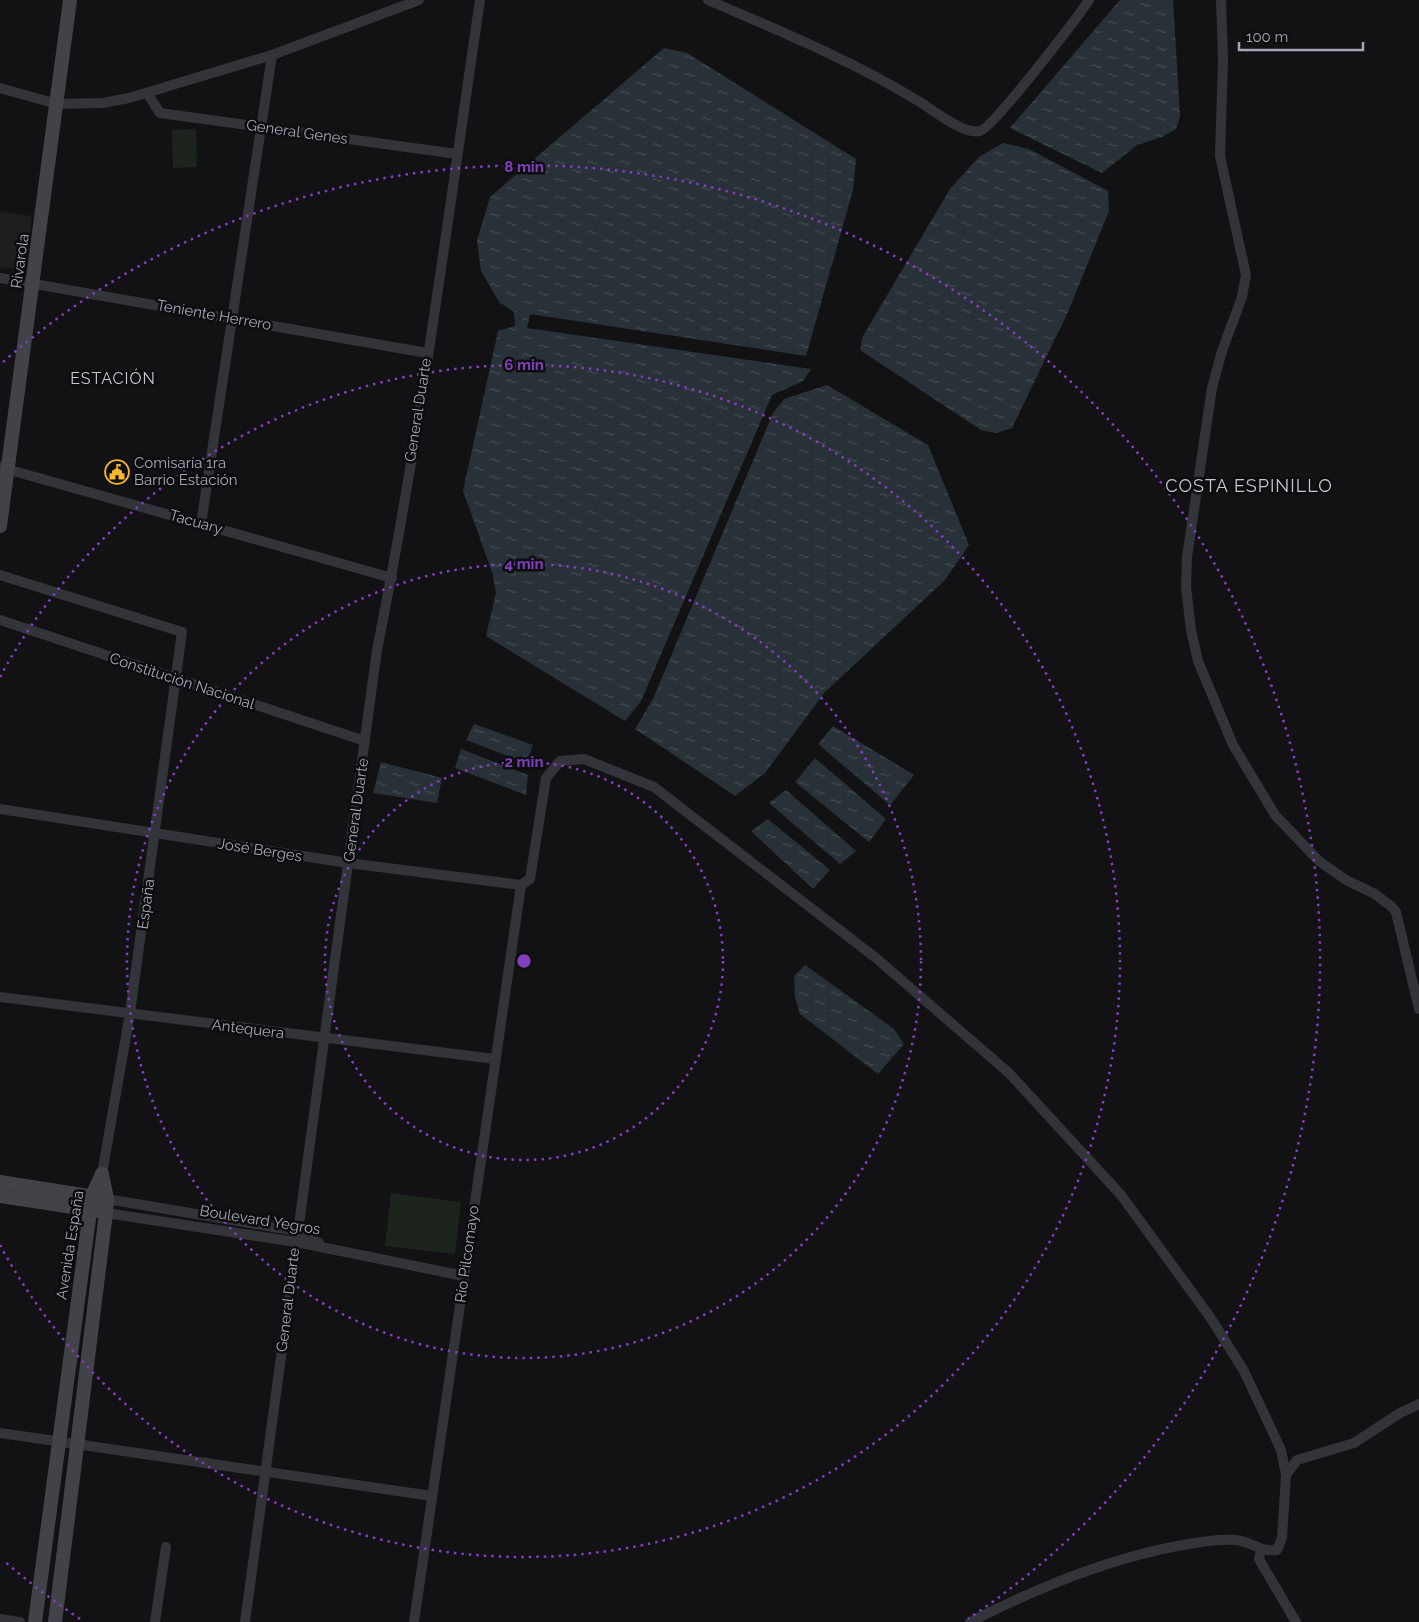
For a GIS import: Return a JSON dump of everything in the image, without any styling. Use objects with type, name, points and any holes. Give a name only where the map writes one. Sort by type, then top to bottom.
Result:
[{"type":"street","name":"Rivarola","points":[[0,526],[4,468],[33,283],[58,104],[70,0]]},
{"type":"street","points":[[0,88],[58,104],[103,103],[147,93],[272,56],[419,0]]},
{"type":"street","name":"General Duarte","points":[[245,1622],[377,650],[392,578],[480,0]]},
{"type":"street","points":[[708,0],[880,78],[962,128],[979,132],[985,129],[1003,109],[1089,0]]},
{"type":"street","points":[[1221,0],[1223,60],[1220,156],[1246,275],[1243,292],[1212,388],[1187,557],[1186,580],[1191,630],[1198,661],[1234,745],[1275,814],[1319,861],[1346,880],[1375,894],[1392,906],[1396,912],[1419,1009]]},
{"type":"street","points":[[201,524],[272,56]]},
{"type":"street","name":"General Genes","points":[[147,93],[160,113],[458,154]]},
{"type":"street","name":"Teniente Herrero","points":[[0,278],[427,353]]},
{"type":"street","name":"Tacuary","points":[[4,468],[392,578]]},
{"type":"street","name":"España","points":[[0,575],[182,632],[130,1013],[102,1174]]},
{"type":"street","name":"Constitución Nacional","points":[[0,620],[365,741]]},
{"type":"street","points":[[520,885],[530,880],[546,778],[560,762],[584,759],[654,787],[876,958],[1009,1073],[1115,1188],[1210,1317],[1244,1371],[1281,1450],[1286,1475],[1282,1538],[1276,1550],[1260,1550],[1242,1541],[1220,1540],[1183,1545],[1093,1568],[1019,1597],[988,1618],[970,1622]]},
{"type":"street","name":"José Berges","points":[[0,808],[348,863],[520,885]]},
{"type":"street","name":"Río Pilcomayo","points":[[414,1622],[520,885]]},
{"type":"street","name":"Antequera","points":[[0,996],[324,1039],[496,1059]]},
{"type":"street","name":"Avenida España","points":[[35,1622],[91,1203],[102,1174]]},
{"type":"street","name":"Avenida España","points":[[55,1622],[106,1206],[102,1174]]},
{"type":"street","name":"Boulevard Yegros","points":[[0,1182],[106,1206],[296,1237],[329,1248],[464,1276]]},
{"type":"street","name":"Boulevard Yegros","points":[[0,1196],[91,1203]]},
{"type":"street","points":[[1286,1475],[1297,1460],[1354,1443],[1400,1413],[1419,1404]]},
{"type":"street","points":[[0,1433],[432,1496]]},
{"type":"street","points":[[155,1622],[166,1547]]},
{"type":"street","points":[[1260,1550],[1259,1558],[1262,1566],[1296,1622]]},
{"type":"street","points":[[0,1619],[20,1622]]},
{"type":"shaded area","points":[[196,129],[197,167],[173,168],[172,130]]},
{"type":"shaded area","points":[[0,212],[32,216],[25,270],[0,267]]},
{"type":"shaded area","points":[[391,1193],[461,1202],[455,1254],[385,1246]]},
{"type":"water","points":[[1120,0],[1173,0],[1180,116],[1176,129],[1162,137],[1137,145],[1102,173],[1010,128]]},
{"type":"water","points":[[664,48],[687,53],[856,159],[853,190],[806,356],[530,314],[527,328],[811,369],[803,381],[772,395],[641,701],[625,721],[486,636],[496,593],[492,572],[463,491],[498,331],[515,326],[514,312],[499,302],[481,271],[477,241],[490,197]]},
{"type":"water","points":[[1003,143],[1029,149],[1108,191],[1109,211],[1068,312],[1012,428],[996,433],[981,430],[860,350],[863,336],[950,189],[979,157]]},
{"type":"water","points":[[827,385],[928,445],[969,545],[945,580],[824,693],[765,773],[735,796],[635,729],[653,699],[773,413],[784,399]]},
{"type":"water","points":[[474,724],[533,745],[526,763],[466,740]]},
{"type":"water","points":[[833,726],[914,775],[890,805],[818,744]]},
{"type":"water","points":[[461,749],[528,775],[526,795],[455,768]]},
{"type":"water","points":[[815,758],[886,819],[869,842],[795,782]]},
{"type":"water","points":[[381,762],[442,778],[437,803],[373,793]]},
{"type":"water","points":[[786,790],[856,851],[840,864],[769,803]]},
{"type":"water","points":[[768,819],[830,870],[813,889],[751,831]]},
{"type":"water","points":[[805,965],[894,1029],[904,1044],[878,1074],[800,1014],[795,998],[794,976]]},
{"type":"place","name":"Comisaría 1ra Barrio Estación","points":[[117,472]]},
{"type":"district","name":"ESTACIÓN","points":[[113,378]]},
{"type":"district","name":"COSTA ESPINILLO","points":[[1249,485]]}]
